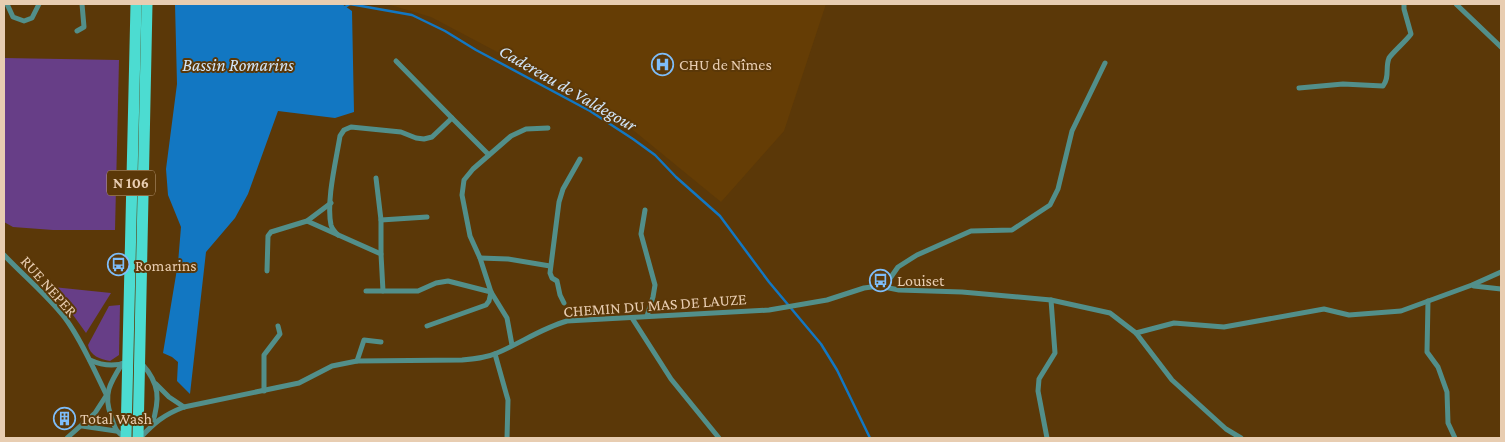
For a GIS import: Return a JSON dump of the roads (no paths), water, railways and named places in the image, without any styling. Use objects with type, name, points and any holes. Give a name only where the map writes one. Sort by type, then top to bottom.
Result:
[{"type":"main road","name":"N 106","points":[[126,438],[125,363],[136,4]]},
{"type":"main road","name":"N 106","points":[[139,438],[147,4]]},
{"type":"street","points":[[7,4],[13,17],[24,21],[32,18],[39,4]]},
{"type":"street","points":[[77,31],[84,27],[82,4]]},
{"type":"street","points":[[1299,88],[1343,84],[1383,86],[1387,80],[1387,64],[1390,56],[1403,45],[1411,34],[1404,4]]},
{"type":"street","points":[[1456,4],[1501,47]]},
{"type":"street","points":[[396,61],[490,155]]},
{"type":"street","points":[[884,287],[898,267],[917,255],[971,231],[1012,230],[1050,205],[1058,189],[1072,131],[1105,63]]},
{"type":"street","points":[[338,235],[331,224],[331,203],[340,136],[344,130],[351,127],[401,132],[424,139],[432,137],[452,118]]},
{"type":"street","points":[[512,345],[507,318],[491,292],[480,258],[470,236],[462,195],[464,180],[473,169],[511,136],[526,129],[548,128]]},
{"type":"street","points":[[564,303],[557,281],[552,278],[550,273],[550,266],[559,202],[580,159]]},
{"type":"street","points":[[376,178],[381,220],[383,292]]},
{"type":"street","points":[[267,271],[268,236],[271,232],[307,221],[331,203]]},
{"type":"street","points":[[645,210],[641,234],[655,285],[654,297],[647,316]]},
{"type":"street","points":[[381,220],[427,218]]},
{"type":"street","points":[[307,221],[382,254]]},
{"type":"street","name":"RUE NEPER","points":[[4,255],[66,319],[90,360],[107,396],[108,410],[116,431]]},
{"type":"street","points":[[480,258],[508,258],[550,266]]},
{"type":"street","points":[[1136,334],[1174,322],[1224,327],[1324,309],[1349,315],[1401,311],[1472,285],[1501,272]]},
{"type":"street","points":[[366,291],[418,291],[436,283],[448,281],[491,292]]},
{"type":"street","points":[[887,281],[899,290]]},
{"type":"street","points":[[1472,285],[1501,289]]},
{"type":"street","name":"CHEMIN DU MAS DE LAUZE","points":[[139,438],[152,425],[169,413],[184,407],[299,383],[332,366],[357,361],[462,360],[495,354],[551,326],[567,322],[769,310],[827,300],[864,288],[884,287],[899,290],[962,292],[1051,300],[1110,313],[1136,334],[1172,380],[1226,428],[1241,438]]},
{"type":"street","points":[[427,326],[486,305],[491,292]]},
{"type":"street","points":[[1047,438],[1038,391],[1040,379],[1054,352],[1051,300]]},
{"type":"street","points":[[1428,300],[1427,352],[1438,367],[1447,392],[1448,423],[1455,438]]},
{"type":"street","points":[[632,318],[671,379],[719,438]]},
{"type":"street","points":[[264,391],[264,355],[280,334],[278,326]]},
{"type":"street","points":[[357,361],[364,340],[381,342]]},
{"type":"street","points":[[495,354],[508,400],[508,438]]},
{"type":"street","points":[[90,360],[102,365],[140,362],[168,398],[184,407]]},
{"type":"street","points":[[68,438],[98,410],[107,396],[114,377],[125,363]]},
{"type":"street","points":[[152,425],[158,402],[156,384]]},
{"type":"street","points":[[82,426],[116,431],[126,438]]},
{"type":"water","name":"Bassin Romarins","points":[[175,4],[342,4],[352,11],[354,112],[335,118],[278,111],[248,194],[235,218],[206,252],[190,394],[177,381],[178,362],[163,353],[178,263],[181,227],[168,195],[166,169],[177,84]]},
{"type":"waterway","name":"Cadereau de Valdegour","points":[[345,7],[350,4],[412,15],[445,31],[476,50],[590,111],[655,155],[676,177],[720,216],[769,282],[821,344],[837,370],[870,438]]},
{"type":"place","name":"CHU de Nîmes","points":[[663,64]]},
{"type":"place","name":"Romarins","points":[[119,265]]},
{"type":"place","name":"Louiset","points":[[881,280]]},
{"type":"place","name":"Total Wash","points":[[64,418]]}]
